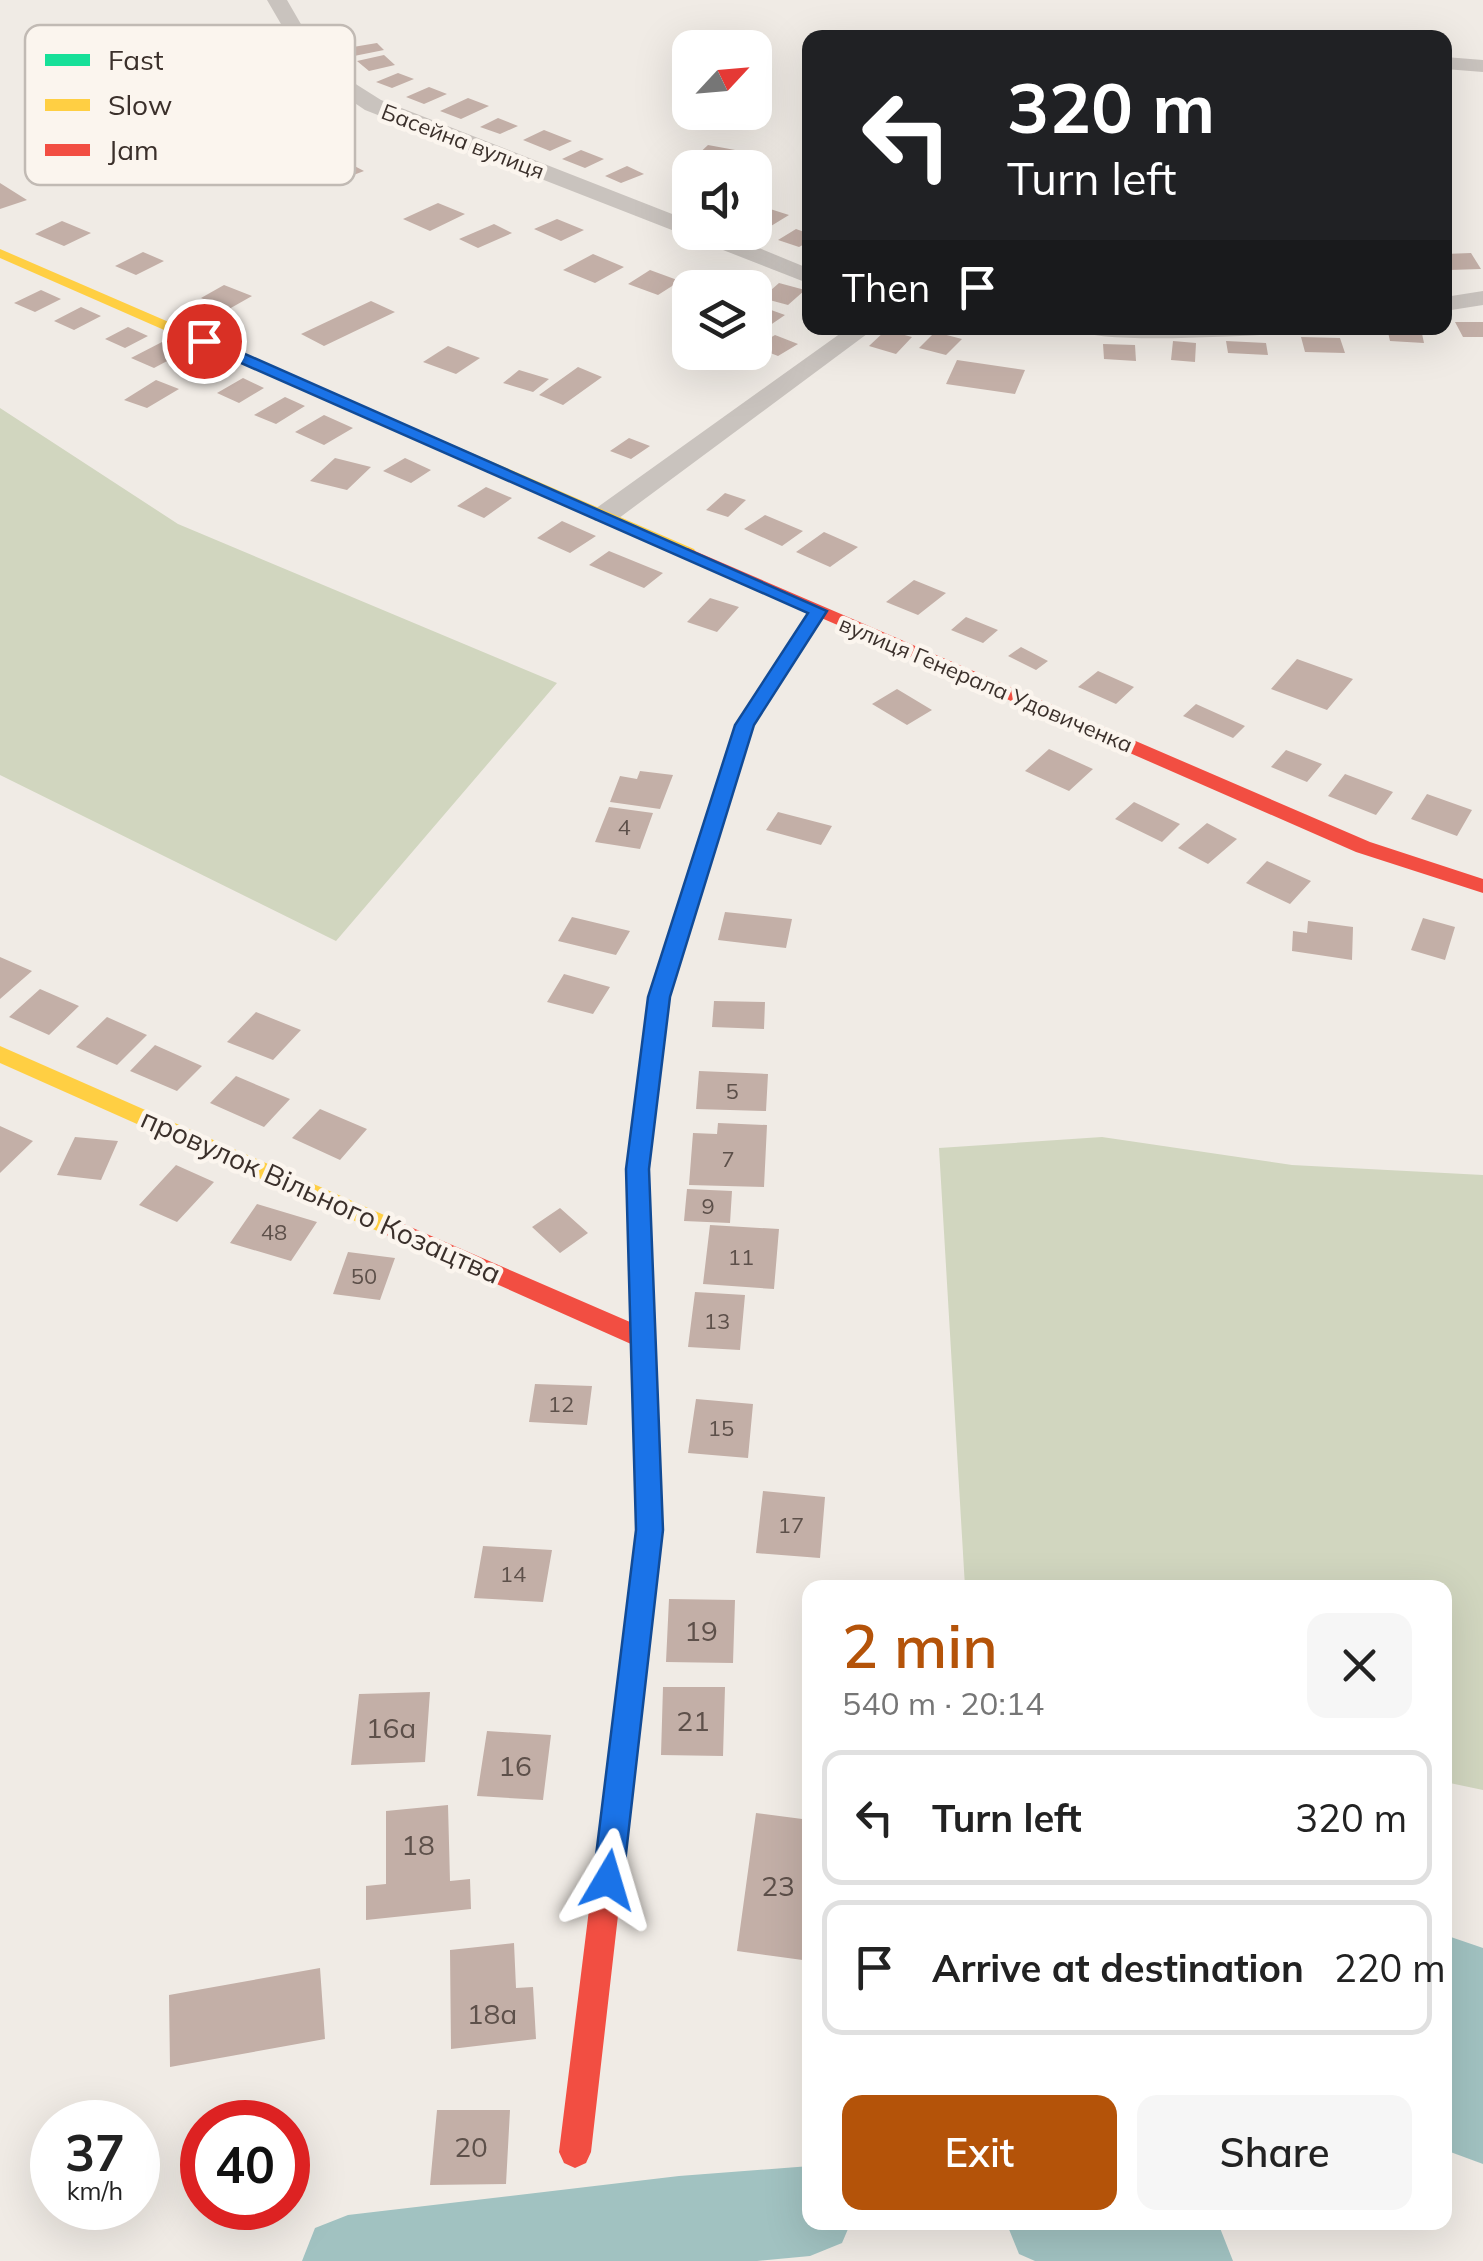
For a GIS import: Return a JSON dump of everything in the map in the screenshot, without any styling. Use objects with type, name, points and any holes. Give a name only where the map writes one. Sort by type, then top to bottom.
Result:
[{"type":"street","name":"Басейна вулиця","points":[[278,0],[292,25]]},
{"type":"street","points":[[1452,64],[1483,66]]},
{"type":"street","name":"Басейна вулиця","points":[[355,93],[373,105],[672,223]]},
{"type":"street","points":[[744,250],[802,273]]},
{"type":"street","name":"вулиця Генерала Удовиченка","points":[[0,253],[1363,847],[1483,886]]},
{"type":"street","points":[[1452,303],[1483,298]]},
{"type":"street","points":[[604,514],[853,335]]},
{"type":"street","points":[[575,2152],[650,1530],[637,1169],[659,997],[744,725],[818,611]]},
{"type":"street","name":"провулок Вільного Козацтва","points":[[0,1054],[642,1338]]},
{"type":"green space","points":[[0,408],[178,524],[557,683],[336,941],[0,775]]},
{"type":"green space","points":[[1102,1137],[1292,1165],[1483,1175],[1483,1790],[1452,1783],[1452,1580],[965,1580],[939,1148]]},
{"type":"water","points":[[1452,1937],[1483,1948],[1483,2164],[1452,2153]]},
{"type":"building","points":[[377,43],[384,50],[355,56],[355,47]]},
{"type":"building","points":[[384,55],[395,65],[369,71],[357,61]]},
{"type":"building","points":[[398,73],[414,79],[392,88],[376,82]]},
{"type":"building","points":[[429,87],[447,94],[424,104],[406,97]]},
{"type":"building","points":[[468,98],[489,106],[461,119],[440,111]]},
{"type":"building","points":[[498,118],[518,126],[500,134],[480,127]]},
{"type":"building","points":[[544,130],[572,141],[550,151],[523,140]]},
{"type":"building","points":[[708,145],[735,150],[703,150]]},
{"type":"building","points":[[581,150],[604,159],[585,168],[562,159]]},
{"type":"building","points":[[627,166],[644,174],[621,183],[605,176]]},
{"type":"building","points":[[0,183],[27,200],[0,209]]},
{"type":"building","points":[[438,203],[465,214],[430,231],[403,219]]},
{"type":"building","points":[[772,210],[789,215],[772,225]]},
{"type":"building","points":[[557,219],[584,230],[561,241],[534,229]]},
{"type":"building","points":[[62,221],[91,233],[64,246],[35,234]]},
{"type":"building","points":[[494,224],[512,233],[478,248],[459,239]]},
{"type":"building","points":[[796,229],[802,231],[799,247],[778,240]]},
{"type":"building","points":[[143,252],[164,261],[136,275],[115,266]]},
{"type":"building","points":[[1471,253],[1481,269],[1452,270],[1452,254]]},
{"type":"building","points":[[593,254],[624,267],[595,283],[563,270]]},
{"type":"building","points":[[650,270],[672,278],[672,286],[658,295],[628,284]]},
{"type":"building","points":[[779,283],[802,289],[788,305],[772,301],[772,289]]},
{"type":"building","points":[[224,285],[252,296],[229,309],[201,298]]},
{"type":"building","points":[[41,290],[61,299],[35,312],[14,303]]},
{"type":"building","points":[[371,301],[395,312],[324,346],[301,334]]},
{"type":"building","points":[[81,307],[101,316],[74,330],[54,321]]},
{"type":"building","points":[[772,310],[785,315],[772,324]]},
{"type":"building","points":[[1455,322],[1483,322],[1483,337],[1463,337]]},
{"type":"building","points":[[128,327],[148,336],[125,348],[105,339]]},
{"type":"building","points":[[881,335],[912,337],[896,354],[869,346]]},
{"type":"building","points":[[932,335],[962,339],[946,355],[919,348]]},
{"type":"building","points":[[1389,335],[1422,335],[1424,343],[1390,341]]},
{"type":"building","points":[[772,337],[798,344],[778,356],[772,354]]},
{"type":"building","points":[[1301,337],[1340,338],[1345,353],[1305,352]]},
{"type":"building","points":[[1173,341],[1196,343],[1195,362],[1171,360]]},
{"type":"building","points":[[1226,341],[1266,343],[1268,355],[1228,353]]},
{"type":"building","points":[[162,342],[184,352],[154,368],[131,358]]},
{"type":"building","points":[[1103,344],[1135,345],[1136,361],[1104,359]]},
{"type":"building","points":[[448,346],[480,358],[456,374],[423,362]]},
{"type":"building","points":[[957,360],[1025,370],[1015,394],[946,384]]},
{"type":"building","points":[[578,367],[602,377],[563,405],[539,395]]},
{"type":"building","points":[[519,370],[549,379],[533,392],[503,383]]},
{"type":"building","points":[[243,378],[264,388],[239,403],[217,393]]},
{"type":"building","points":[[156,380],[179,389],[147,408],[124,400]]},
{"type":"building","points":[[285,397],[305,406],[276,424],[254,415]]},
{"type":"building","points":[[324,415],[353,428],[324,445],[295,432]]},
{"type":"building","points":[[629,438],[650,446],[631,459],[610,451]]},
{"type":"building","points":[[335,458],[371,467],[347,490],[310,481]]},
{"type":"building","points":[[405,458],[431,470],[411,483],[383,471]]},
{"type":"building","points":[[486,487],[512,498],[484,518],[457,506]]},
{"type":"building","points":[[725,493],[746,500],[728,517],[706,510]]},
{"type":"building","points":[[765,515],[803,531],[782,546],[744,529]]},
{"type":"building","points":[[562,521],[596,536],[570,553],[537,538]]},
{"type":"building","points":[[824,532],[858,547],[830,567],[796,552]]},
{"type":"building","points":[[609,551],[663,573],[644,588],[589,565]]},
{"type":"building","points":[[914,580],[946,593],[918,615],[886,602]]},
{"type":"building","points":[[710,598],[739,607],[717,632],[687,622]]},
{"type":"building","points":[[966,617],[998,630],[983,643],[951,630]]},
{"type":"building","points":[[1021,647],[1048,661],[1036,670],[1008,656]]},
{"type":"building","points":[[1297,659],[1353,679],[1327,710],[1271,689]]},
{"type":"building","points":[[1098,671],[1134,687],[1116,704],[1078,687]]},
{"type":"building","points":[[897,689],[932,710],[907,725],[872,704]]},
{"type":"building","points":[[1196,704],[1245,726],[1233,738],[1183,716]]},
{"type":"building","points":[[1049,749],[1093,769],[1069,791],[1025,771]]},
{"type":"building","points":[[1286,750],[1322,764],[1307,782],[1271,767]]},
{"type":"building","points":[[640,771],[673,775],[660,809],[610,802],[620,776],[637,779]]},
{"type":"building","points":[[1345,774],[1393,792],[1376,815],[1328,796]]},
{"type":"building","points":[[1427,794],[1472,810],[1457,836],[1411,819]]},
{"type":"building","points":[[1134,802],[1180,824],[1162,842],[1115,819]]},
{"type":"building","points":[[609,807],[653,813],[640,849],[595,842]]},
{"type":"building","points":[[778,812],[832,826],[821,845],[766,830]]},
{"type":"building","points":[[1207,823],[1237,839],[1208,864],[1178,848]]},
{"type":"building","points":[[1267,861],[1311,881],[1290,904],[1246,883]]},
{"type":"building","points":[[725,912],[792,919],[786,948],[718,940]]},
{"type":"building","points":[[572,917],[630,931],[616,955],[558,941]]},
{"type":"building","points":[[1423,918],[1455,927],[1445,960],[1411,950]]},
{"type":"building","points":[[1308,921],[1353,927],[1352,960],[1292,951],[1293,931],[1307,933]]},
{"type":"building","points":[[0,957],[32,971],[0,999]]},
{"type":"building","points":[[564,974],[610,987],[593,1014],[547,1002]]},
{"type":"building","points":[[40,989],[79,1006],[49,1035],[9,1017]]},
{"type":"building","points":[[714,1001],[765,1002],[764,1029],[712,1027]]},
{"type":"building","points":[[256,1012],[301,1030],[273,1060],[227,1042]]},
{"type":"building","points":[[107,1017],[147,1035],[117,1065],[76,1047]]},
{"type":"building","points":[[155,1045],[202,1066],[177,1091],[130,1071]]},
{"type":"building","points":[[699,1071],[768,1074],[766,1111],[696,1109]]},
{"type":"building","points":[[236,1076],[290,1099],[264,1127],[210,1103]]},
{"type":"building","points":[[320,1109],[367,1129],[340,1160],[292,1138]]},
{"type":"building","points":[[718,1123],[767,1125],[764,1187],[689,1185],[693,1133],[717,1134]]},
{"type":"building","points":[[0,1126],[33,1141],[0,1173]]},
{"type":"building","points":[[75,1137],[118,1141],[101,1180],[57,1175]]},
{"type":"building","points":[[176,1165],[214,1182],[177,1222],[139,1205]]},
{"type":"building","points":[[687,1189],[732,1191],[730,1223],[684,1221]]},
{"type":"building","points":[[257,1204],[317,1222],[291,1261],[230,1243]]},
{"type":"building","points":[[560,1208],[588,1233],[560,1253],[532,1227]]},
{"type":"building","points":[[710,1225],[779,1229],[774,1289],[703,1284]]},
{"type":"building","points":[[348,1252],[395,1258],[380,1300],[333,1294]]},
{"type":"building","points":[[695,1292],[745,1295],[740,1350],[688,1347]]},
{"type":"building","points":[[535,1384],[592,1386],[587,1425],[529,1422]]},
{"type":"building","points":[[696,1399],[753,1404],[748,1458],[688,1453]]},
{"type":"building","points":[[763,1491],[825,1497],[820,1558],[756,1553]]},
{"type":"building","points":[[483,1546],[552,1550],[543,1602],[474,1598]]},
{"type":"building","points":[[669,1599],[735,1600],[733,1663],[666,1662]]},
{"type":"building","points":[[663,1687],[725,1687],[723,1756],[661,1755]]},
{"type":"building","points":[[430,1692],[425,1762],[351,1765],[359,1694]]},
{"type":"building","points":[[487,1731],[551,1735],[543,1800],[477,1796]]},
{"type":"building","points":[[448,1805],[450,1881],[470,1879],[471,1909],[366,1920],[366,1886],[386,1884],[386,1811]]},
{"type":"building","points":[[756,1813],[802,1819],[802,1960],[737,1951]]},
{"type":"building","points":[[514,1943],[516,1988],[533,1987],[536,2039],[451,2049],[450,1950]]},
{"type":"building","points":[[320,1968],[325,2039],[170,2067],[169,1995]]},
{"type":"building","points":[[437,2110],[510,2110],[506,2184],[430,2185]]},
{"type":"waterway","points":[[348,2261],[679,2222],[802,2212]]},
{"type":"waterway","points":[[1094,2230],[1148,2240],[1187,2261]]},
{"type":"traffic: fast","points":[[642,1310],[637,1169],[659,997],[744,725],[818,611]]},
{"type":"traffic: slow","points":[[0,253],[688,553]]},
{"type":"traffic: slow","points":[[0,1054],[392,1228]]},
{"type":"traffic: jam","points":[[688,553],[1363,847],[1483,886]]},
{"type":"traffic: jam","points":[[392,1228],[641,1338]]},
{"type":"traffic: jam","points":[[575,2152],[649,1530],[642,1310]]},
{"type":"route","points":[[204,341],[818,611],[744,725],[659,997],[637,1169],[650,1530],[608,1880]]}]
